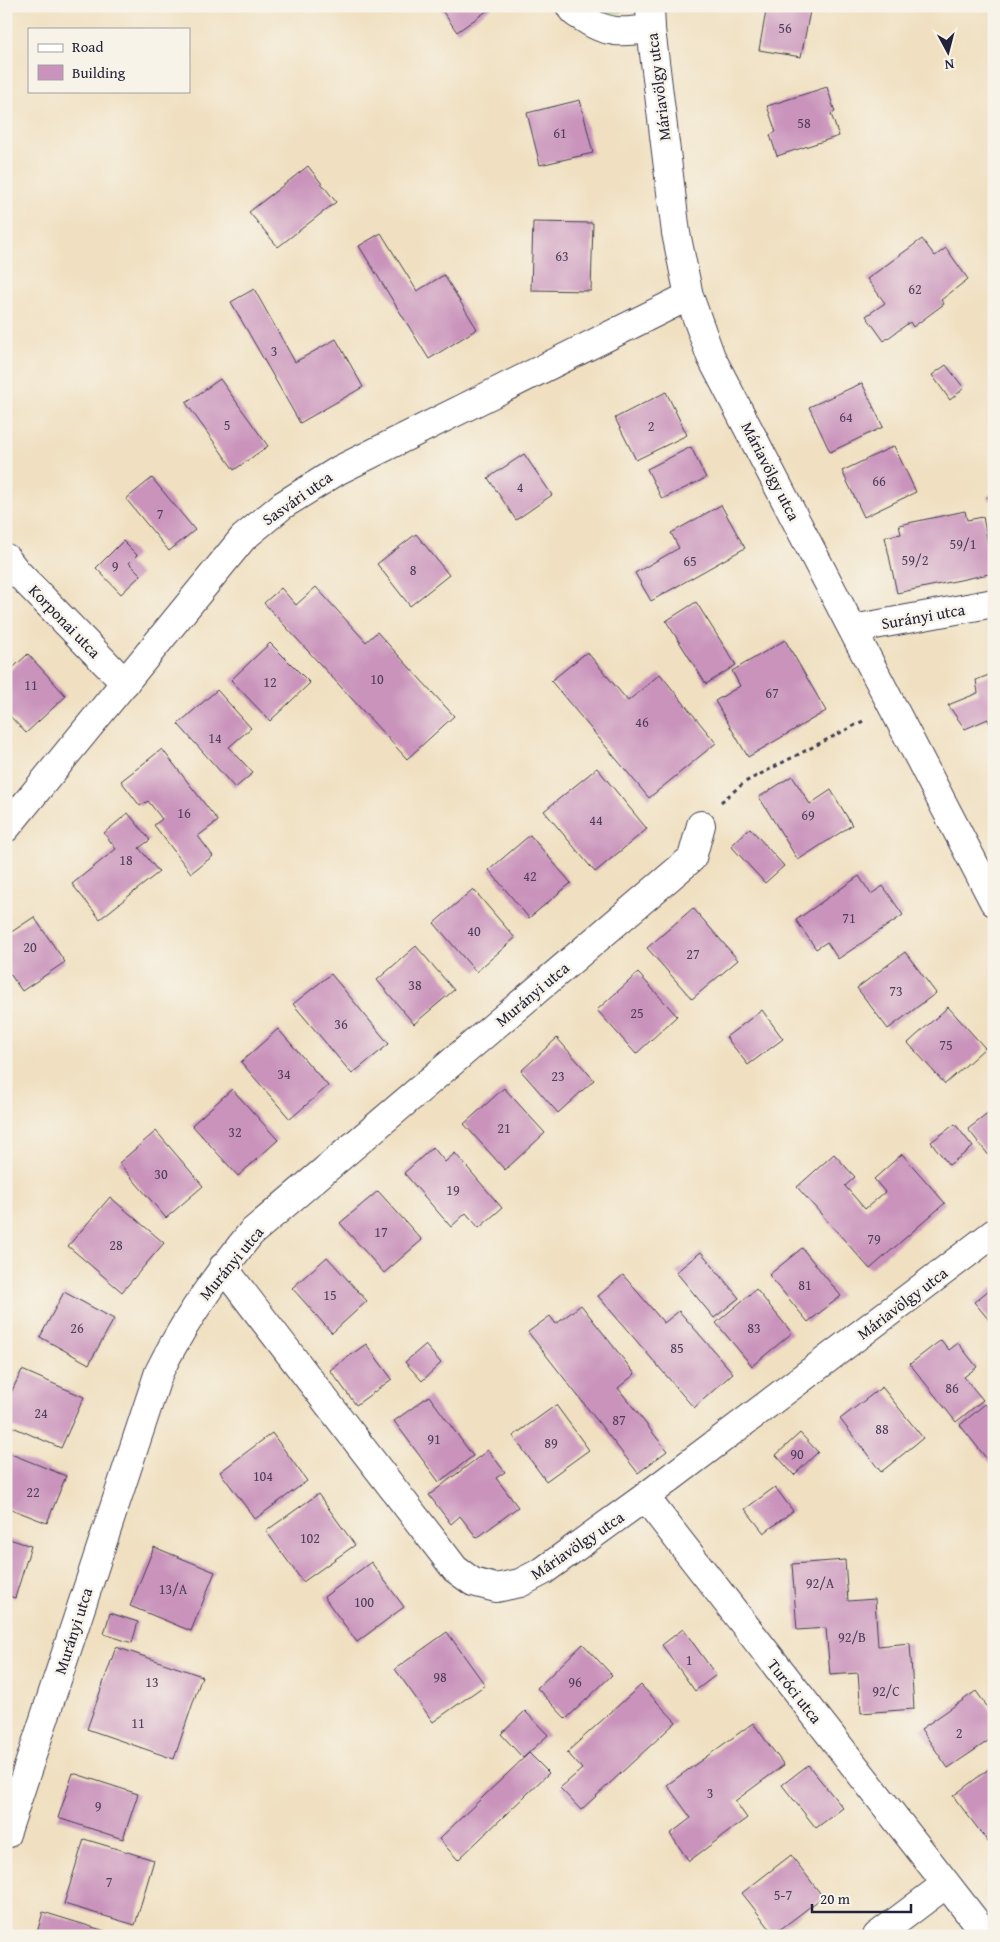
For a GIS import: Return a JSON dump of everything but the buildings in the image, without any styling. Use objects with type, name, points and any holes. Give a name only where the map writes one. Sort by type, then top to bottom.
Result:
[{"type":"street","points":[[570,6],[572,11],[597,28],[620,32],[650,18]]},
{"type":"street","name":"Máriavölgy utca","points":[[650,18],[676,233],[689,296],[711,356],[994,902]]},
{"type":"street","name":"Sasvári utca","points":[[6,828],[243,538],[282,505],[339,470],[689,296]]},
{"type":"street","name":"Korponai utca","points":[[6,558],[16,571],[125,683]]},
{"type":"street","name":"Surányi utca","points":[[852,629],[994,603]]},
{"type":"street","name":"Murányi utca","points":[[6,1834],[159,1372],[175,1339],[192,1311],[223,1266],[251,1233],[692,858],[701,825]]},
{"type":"street","name":"Máriavölgy utca","points":[[223,1266],[454,1569],[473,1582],[496,1588],[520,1583],[543,1571],[645,1498],[994,1233]]},
{"type":"street","name":"Turóci utca","points":[[645,1498],[987,1936]]},
{"type":"street","points":[[877,1936],[946,1884]]},
{"type":"path","points":[[745,782],[892,706]]},
{"type":"green space","points":[[596,6],[627,6],[620,12],[612,13]]}]
